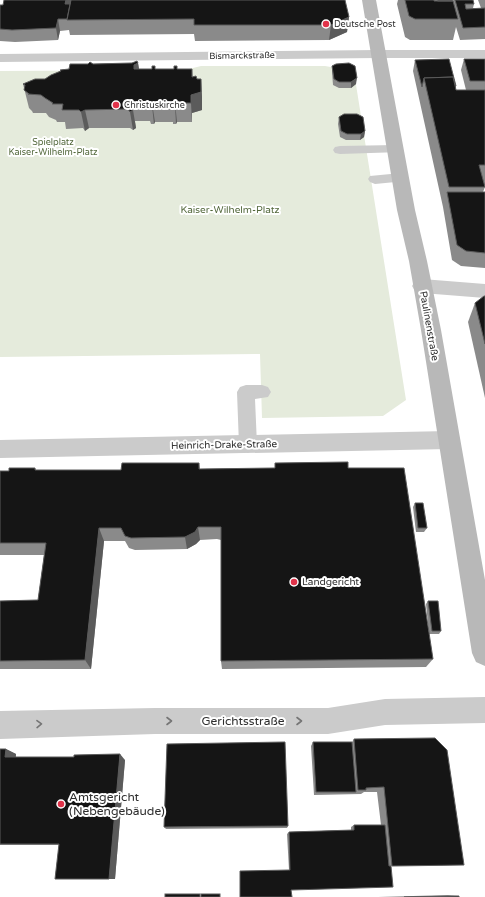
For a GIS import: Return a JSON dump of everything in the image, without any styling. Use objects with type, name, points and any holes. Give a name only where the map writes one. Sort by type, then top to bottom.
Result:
[{"type":"main road","name":"Paulinenstraße","points":[[369,0],[400,178],[422,286],[485,653]]},
{"type":"street","name":"Bismarckstraße","points":[[0,58],[485,54]]},
{"type":"street","points":[[422,286],[485,291]]},
{"type":"street","name":"Heinrich-Drake-Straße","points":[[0,449],[449,440]]},
{"type":"street","name":"Gerichtsstraße","points":[[0,725],[155,721],[328,721],[385,712],[485,710]]},
{"type":"lane","points":[[340,150],[396,149]]},
{"type":"lane","points":[[375,179],[400,178]]},
{"type":"lane","points":[[248,445],[246,392],[262,392]]},
{"type":"green space","name":"Kaiser-Wilhelm-Platz","points":[[201,66],[325,66],[354,72],[406,400],[383,416],[262,418],[260,354],[0,357],[0,71],[185,70]]},
{"type":"building","points":[[4,0],[66,0],[65,4],[70,4],[67,19],[58,19],[56,28],[12,30],[0,29],[0,5],[3,5]]},
{"type":"building","points":[[71,0],[345,0],[349,17],[331,25],[194,25],[194,19],[67,20]]},
{"type":"building","points":[[405,0],[453,1],[458,19],[415,19],[409,16]]},
{"type":"building","points":[[452,0],[452,1],[438,1]]},
{"type":"building","points":[[455,0],[473,0],[474,4],[465,4],[466,9],[485,8],[485,27],[463,28]]},
{"type":"building","points":[[449,59],[456,86],[453,77],[424,78],[422,87],[415,60]]},
{"type":"building","points":[[464,59],[485,59],[485,81],[470,81]]},
{"type":"building","points":[[137,61],[138,63],[134,65],[134,69],[152,69],[152,66],[155,66],[155,69],[174,69],[174,66],[177,66],[177,69],[192,69],[192,77],[196,76],[197,79],[201,79],[201,92],[191,95],[191,103],[175,103],[175,106],[171,106],[171,103],[152,103],[152,106],[148,106],[148,103],[131,103],[130,108],[133,110],[130,112],[128,109],[85,110],[81,112],[79,110],[62,110],[63,104],[52,104],[53,103],[41,95],[28,94],[24,90],[25,85],[23,84],[35,79],[45,79],[61,71],[60,70],[69,69],[70,64],[88,64],[90,62],[93,64],[132,63]]},
{"type":"building","points":[[349,63],[355,66],[357,78],[351,82],[339,82],[334,79],[332,66],[336,64]]},
{"type":"building","points":[[453,77],[456,90],[485,90],[485,165],[479,165],[485,187],[449,187],[424,78]]},
{"type":"building","points":[[344,114],[357,114],[363,117],[365,131],[361,134],[347,134],[341,131],[339,117]]},
{"type":"building","points":[[447,192],[485,192],[485,253],[466,251],[457,245]]},
{"type":"building","points":[[485,296],[485,344],[475,303]]},
{"type":"building","points":[[348,462],[348,468],[404,468],[433,659],[221,661],[221,527],[198,527],[195,532],[185,537],[131,538],[125,536],[121,528],[99,528],[85,660],[0,661],[0,601],[38,600],[46,543],[0,543],[0,471],[9,471],[9,468],[35,468],[35,470],[121,470],[122,463],[199,463],[199,469],[275,468],[275,463]]},
{"type":"building","points":[[415,503],[423,503],[427,528],[418,528]]},
{"type":"building","points":[[428,601],[438,601],[441,631],[432,631]]},
{"type":"building","points":[[435,738],[447,750],[464,865],[392,866],[384,787],[358,790],[354,739]]},
{"type":"building","points":[[285,742],[288,826],[164,827],[167,744]]},
{"type":"building","points":[[313,742],[352,742],[356,792],[316,792]]},
{"type":"building","name":"Amtsgericht (Nebengebäude)","points":[[0,749],[6,749],[5,757],[74,757],[74,755],[120,754],[109,879],[55,879],[59,844],[0,844]]},
{"type":"building","points":[[354,825],[385,825],[389,866],[391,866],[393,887],[291,890],[292,897],[240,897],[240,871],[290,870],[289,832],[354,830]]},
{"type":"building","points":[[165,894],[200,894],[200,897],[165,897]]},
{"type":"building","points":[[201,894],[220,894],[220,897],[201,897]]},
{"type":"building","points":[[459,896],[459,897],[404,897]]},
{"type":"place","name":"Deutsche Post","points":[[326,24]]},
{"type":"place","name":"Christuskirche","points":[[116,105]]},
{"type":"place","name":"Landgericht","points":[[294,582]]},
{"type":"place","name":"Amtsgericht (Nebengebäude)","points":[[61,804]]},
{"type":"park label","name":"Spielplatz Kaiser-Wilhelm-Platz","points":[[53,148]]}]
